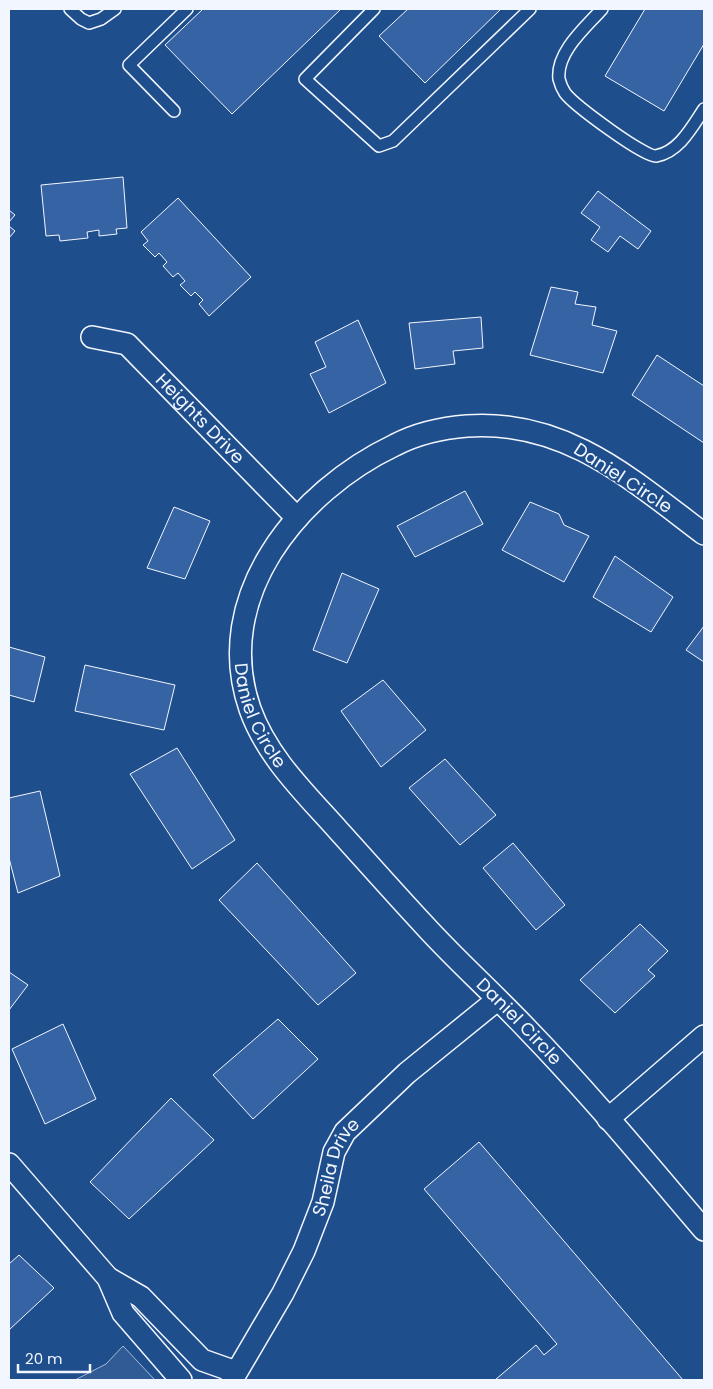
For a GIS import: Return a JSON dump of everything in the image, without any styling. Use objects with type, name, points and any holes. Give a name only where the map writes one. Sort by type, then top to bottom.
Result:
[{"type":"street","name":"Heights Drive","points":[[92,337],[127,344],[298,518]]},
{"type":"street","name":"Daniel Circle","points":[[704,534],[609,466],[576,446],[552,436],[522,427],[493,424],[445,428],[413,436],[361,465],[338,481],[298,518],[268,557],[245,607],[241,624],[240,664],[250,710],[268,746],[286,771],[427,928],[526,1028],[704,1230]]},
{"type":"street","name":"Sheila Drive","points":[[234,1376],[283,1293],[304,1251],[323,1202],[334,1152],[345,1132],[407,1073],[497,1000]]},
{"type":"street","points":[[608,1120],[704,1036]]},
{"type":"street","points":[[9,1164],[108,1278],[123,1313],[181,1380]]},
{"type":"street","points":[[108,1278],[141,1297],[202,1360],[234,1376]]},
{"type":"lane","points":[[70,9],[81,19],[89,23],[101,20],[115,9]]},
{"type":"lane","points":[[174,111],[129,65],[187,9]]},
{"type":"lane","points":[[374,9],[305,79],[379,146],[393,141],[530,9]]},
{"type":"lane","points":[[602,9],[577,36],[565,55],[560,68],[559,80],[565,93],[640,151],[653,156],[664,154],[677,145],[704,109]]},
{"type":"shaded area","points":[[123,1346],[155,1380],[75,1380],[106,1364]]},
{"type":"building","points":[[203,9],[341,9],[232,114],[165,45]]},
{"type":"building","points":[[408,9],[501,9],[425,83],[379,36]]},
{"type":"building","points":[[645,9],[704,9],[704,44],[664,111],[605,76]]},
{"type":"building","points":[[123,177],[127,228],[116,229],[117,234],[99,236],[99,230],[87,232],[88,238],[60,241],[59,235],[46,236],[41,185]]},
{"type":"building","points":[[598,191],[651,231],[638,249],[620,236],[608,252],[591,240],[600,227],[581,213]]},
{"type":"building","points":[[178,198],[251,277],[209,316],[199,304],[203,300],[195,292],[191,296],[180,285],[185,281],[178,273],[173,277],[163,266],[167,262],[159,253],[155,257],[143,245],[148,241],[141,232]]},
{"type":"building","points":[[9,210],[15,215],[9,222]]},
{"type":"building","points":[[9,226],[15,231],[9,238]]},
{"type":"building","points":[[551,287],[578,292],[575,304],[596,307],[592,325],[617,331],[603,373],[530,355]]},
{"type":"building","points":[[481,317],[483,348],[453,351],[455,364],[415,369],[409,323]]},
{"type":"building","points":[[358,320],[386,383],[329,413],[310,374],[326,367],[315,342]]},
{"type":"building","points":[[657,355],[704,386],[704,443],[632,395]]},
{"type":"building","points":[[465,491],[483,524],[415,557],[397,526]]},
{"type":"building","points":[[530,502],[559,514],[564,525],[589,536],[564,582],[502,550]]},
{"type":"building","points":[[174,507],[210,521],[185,579],[147,568]]},
{"type":"building","points":[[615,556],[673,597],[651,632],[593,597]]},
{"type":"building","points":[[342,573],[379,589],[347,663],[313,650]]},
{"type":"building","points":[[704,626],[704,662],[686,650]]},
{"type":"building","points":[[9,647],[45,657],[34,702],[9,695]]},
{"type":"building","points":[[85,665],[175,685],[164,730],[75,711]]},
{"type":"building","points":[[383,680],[426,730],[381,767],[341,711]]},
{"type":"building","points":[[177,748],[235,840],[192,869],[130,774]]},
{"type":"building","points":[[445,759],[496,815],[460,845],[409,788]]},
{"type":"building","points":[[40,791],[60,876],[18,893],[9,858],[9,798]]},
{"type":"building","points":[[513,843],[565,905],[536,930],[483,868]]},
{"type":"building","points":[[257,863],[356,973],[318,1005],[219,900]]},
{"type":"building","points":[[640,924],[668,951],[648,970],[655,976],[615,1013],[580,980]]},
{"type":"building","points":[[9,972],[28,985],[9,1010]]},
{"type":"building","points":[[278,1019],[318,1059],[253,1119],[213,1075]]},
{"type":"building","points":[[63,1024],[96,1099],[45,1124],[12,1049]]},
{"type":"building","points":[[171,1098],[214,1140],[129,1219],[90,1182]]},
{"type":"building","points":[[479,1142],[683,1380],[495,1380],[536,1345],[544,1355],[557,1344],[424,1189]]},
{"type":"building","points":[[19,1255],[54,1288],[9,1330],[9,1264]]}]
